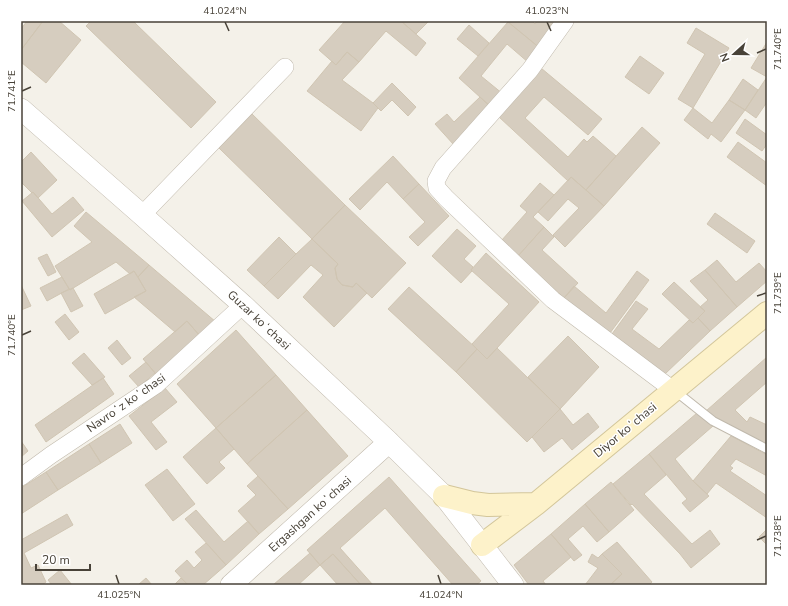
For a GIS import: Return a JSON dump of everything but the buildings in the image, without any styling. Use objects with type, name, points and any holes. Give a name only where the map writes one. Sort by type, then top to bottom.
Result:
[{"type":"main road","name":"Diyor koʻchasi","points":[[482,545],[536,504],[767,313]]},
{"type":"main road","points":[[444,496],[472,503],[488,505],[536,504]]},
{"type":"street","points":[[565,21],[530,70],[442,168],[436,181],[438,188],[446,198],[553,300],[673,390]]},
{"type":"street","points":[[142,215],[285,67]]},
{"type":"street","name":"Guzar koʻchasi","points":[[21,110],[243,305],[389,442],[444,496],[512,585]]},
{"type":"street","name":"Navroʻz koʻchasi","points":[[21,477],[51,455],[156,385],[243,305]]},
{"type":"street","name":"Ergashgan koʻchasi","points":[[231,585],[389,442]]},
{"type":"lane","points":[[673,390],[713,421],[767,449]]}]
